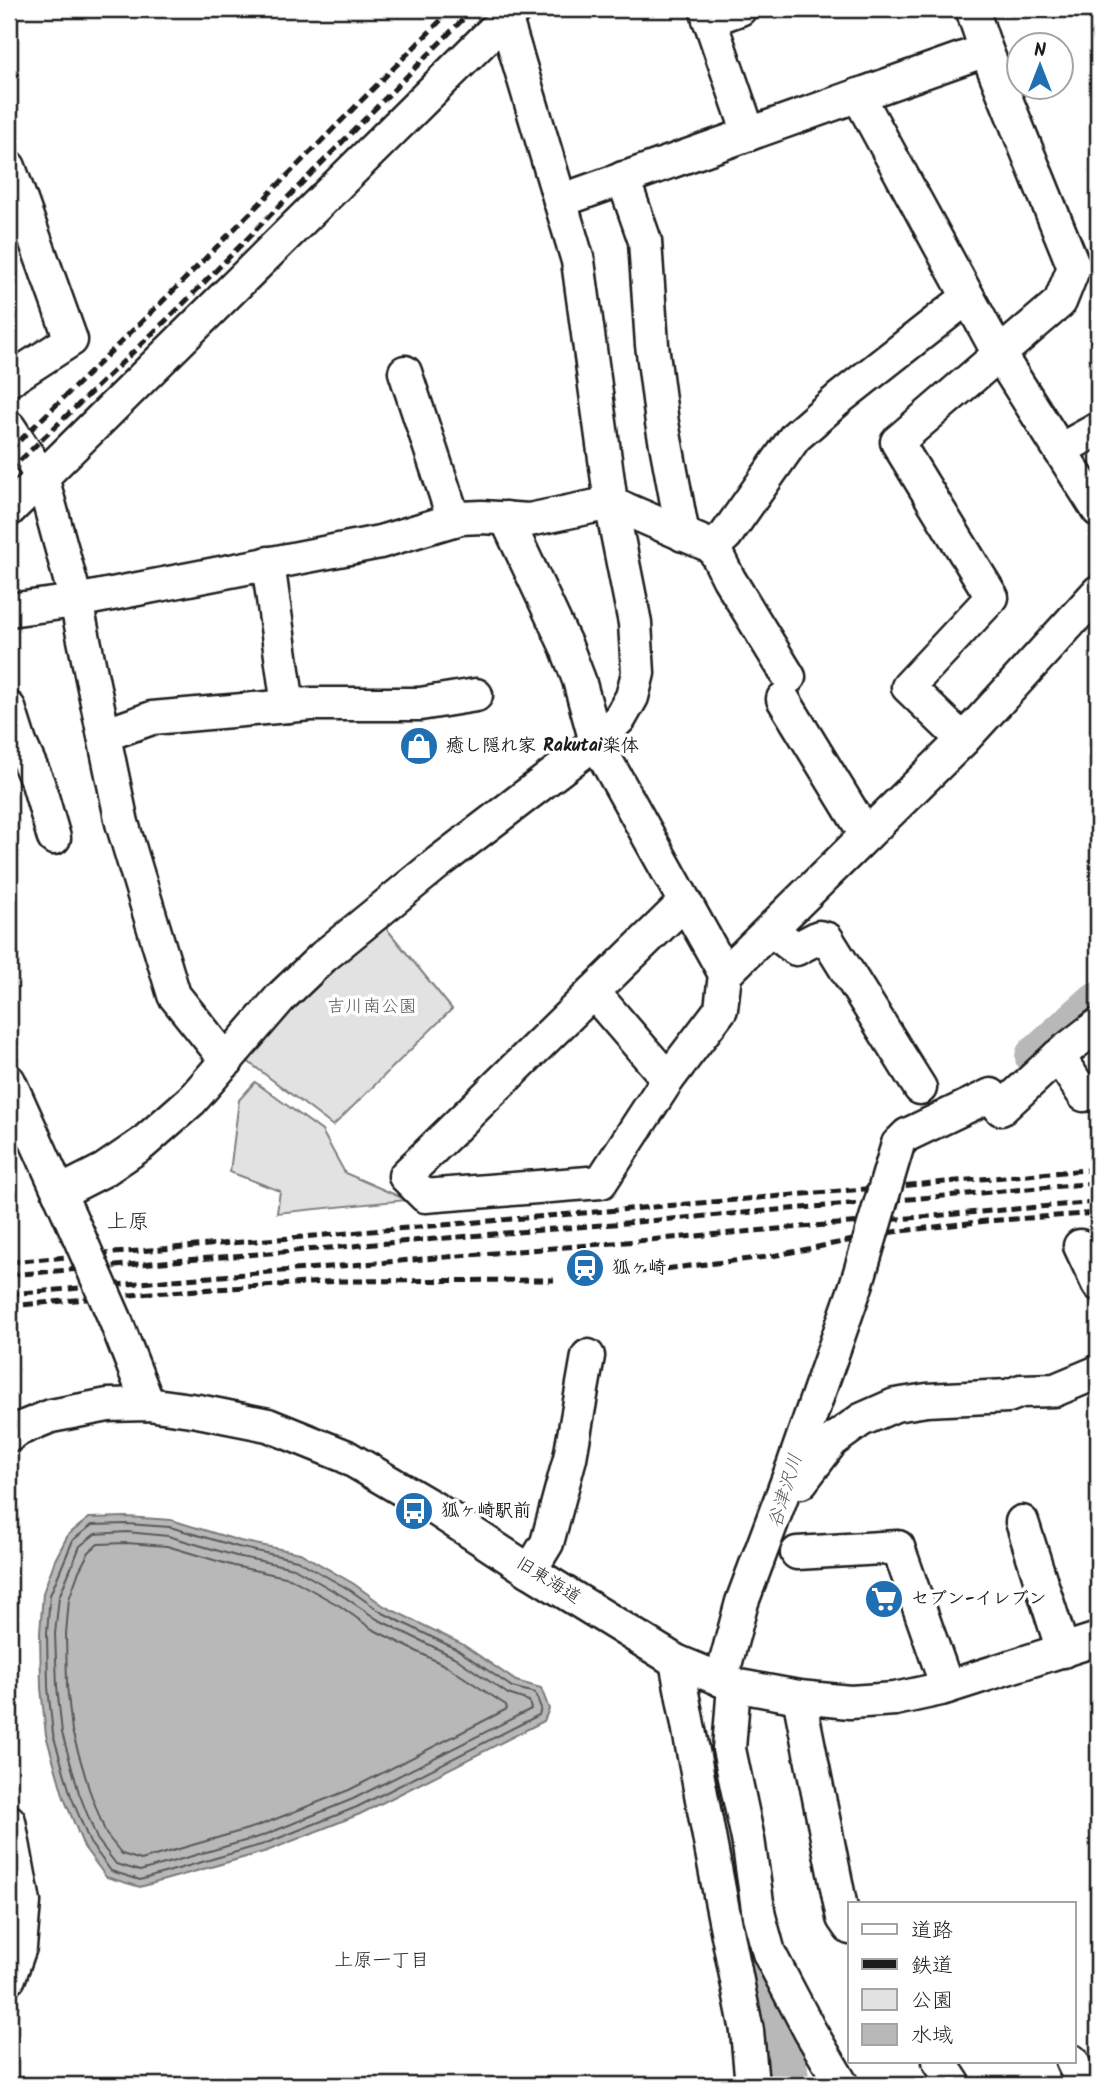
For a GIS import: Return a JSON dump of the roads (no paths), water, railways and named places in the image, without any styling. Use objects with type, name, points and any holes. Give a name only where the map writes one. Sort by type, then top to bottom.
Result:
[{"type":"street","points":[[740,9],[708,14],[749,134]]},
{"type":"street","points":[[963,740],[908,687],[992,597],[897,442],[1060,302],[1074,267],[972,9]]},
{"type":"street","points":[[9,510],[508,12],[578,261],[611,503],[635,623],[638,673],[632,697],[620,718],[596,742],[439,862],[323,957],[281,997],[192,1100],[142,1144],[104,1170],[59,1193]]},
{"type":"street","points":[[560,201],[986,50]]},
{"type":"street","points":[[858,95],[999,354],[1098,510]]},
{"type":"street","points":[[9,167],[71,340],[9,380]]},
{"type":"street","points":[[623,178],[645,241],[658,397],[682,535]]},
{"type":"street","points":[[713,547],[726,535],[795,437],[841,397],[968,297]]},
{"type":"street","points":[[405,372],[454,520]]},
{"type":"street","points":[[9,427],[42,477],[76,601],[122,823],[174,995],[227,1061]]},
{"type":"street","points":[[1060,450],[1098,429]]},
{"type":"street","points":[[9,611],[76,601],[380,542],[454,520],[482,517],[529,520],[611,503],[713,547],[866,835]]},
{"type":"street","points":[[506,518],[566,646],[579,680],[596,742],[685,902],[725,974],[720,1009],[668,1079],[601,1182],[425,1196],[405,1176],[685,902]]},
{"type":"street","points":[[268,563],[288,706]]},
{"type":"street","points":[[725,974],[963,740],[1098,592]]},
{"type":"street","points":[[104,735],[152,718],[312,704],[420,704],[476,695]]},
{"type":"street","points":[[9,708],[20,743],[38,783],[54,838]]},
{"type":"street","points":[[771,930],[796,949],[819,937],[827,939],[920,1088]]},
{"type":"street","points":[[593,992],[668,1079]]},
{"type":"street","points":[[842,2085],[769,1953],[759,1916],[748,1839],[729,1749],[728,1682],[742,1602],[789,1478],[856,1286],[898,1144],[907,1135],[991,1096],[1001,1109],[1058,1056],[1098,1025]]},
{"type":"street","points":[[1058,1056],[1084,1095],[1098,1090]]},
{"type":"street","points":[[9,1081],[115,1320],[148,1404]]},
{"type":"street","points":[[1080,1246],[1098,1284]]},
{"type":"street","points":[[530,1571],[547,1543],[570,1458],[588,1356]]},
{"type":"street","points":[[789,1478],[801,1482],[832,1441],[860,1420],[895,1405],[927,1400],[1008,1396],[1021,1391],[1055,1390],[1098,1372]]},
{"type":"street","name":"旧東海道","points":[[9,1436],[51,1416],[108,1405],[148,1404],[268,1425],[345,1456],[437,1510],[676,1661],[728,1682],[799,1697],[850,1702],[895,1699],[947,1687],[1098,1639]]},
{"type":"street","points":[[1022,1522],[1063,1651]]},
{"type":"street","points":[[797,1553],[898,1547],[947,1687]]},
{"type":"street","points":[[676,1661],[747,2031],[752,2085]]},
{"type":"street","points":[[799,1697],[844,1918],[848,1925]]},
{"type":"street","points":[[9,1821],[24,1902],[20,1947],[9,1978]]},
{"type":"street","points":[[940,2062],[955,2085]]},
{"type":"street","points":[[1072,2062],[1084,2085]]},
{"type":"street","points":[[1090,2085],[1098,2081]]},
{"type":"water","points":[[89,1518],[171,1520],[240,1541],[300,1553],[354,1584],[384,1606],[462,1644],[516,1681],[541,1688],[549,1709],[544,1721],[360,1814],[267,1851],[140,1887],[106,1877],[84,1847],[64,1798],[46,1735],[41,1688],[40,1633],[43,1593],[68,1535]]},
{"type":"waterway","name":"谷津沢川","points":[[1037,1057],[1098,1003]]},
{"type":"waterway","name":"谷津沢川","points":[[749,1910],[762,1981],[782,2042],[788,2085]]},
{"type":"railway","points":[[9,451],[170,294],[452,9]]},
{"type":"railway","points":[[9,471],[180,307],[473,9]]},
{"type":"railway","points":[[9,1262],[1098,1169]]},
{"type":"railway","points":[[9,1275],[1098,1183]]},
{"type":"railway","points":[[9,1294],[1098,1202]]},
{"type":"railway","points":[[622,1274],[767,1257],[893,1232],[986,1221],[1098,1213]]},
{"type":"railway","points":[[9,1306],[152,1293],[340,1281],[554,1280]]},
{"type":"place","name":"癒し隠れ家 Rakutai楽体","points":[[419,746]]},
{"type":"place","name":"狐ヶ崎","points":[[585,1268]]},
{"type":"place","name":"狐ヶ崎駅前","points":[[414,1511]]},
{"type":"place","name":"セブン-イレブン","points":[[884,1599]]},
{"type":"district","name":"上原","points":[[128,1222]]},
{"type":"district","name":"上原一丁目","points":[[382,1961]]},
{"type":"park label","name":"吉川南公園","points":[[372,1007]]}]
